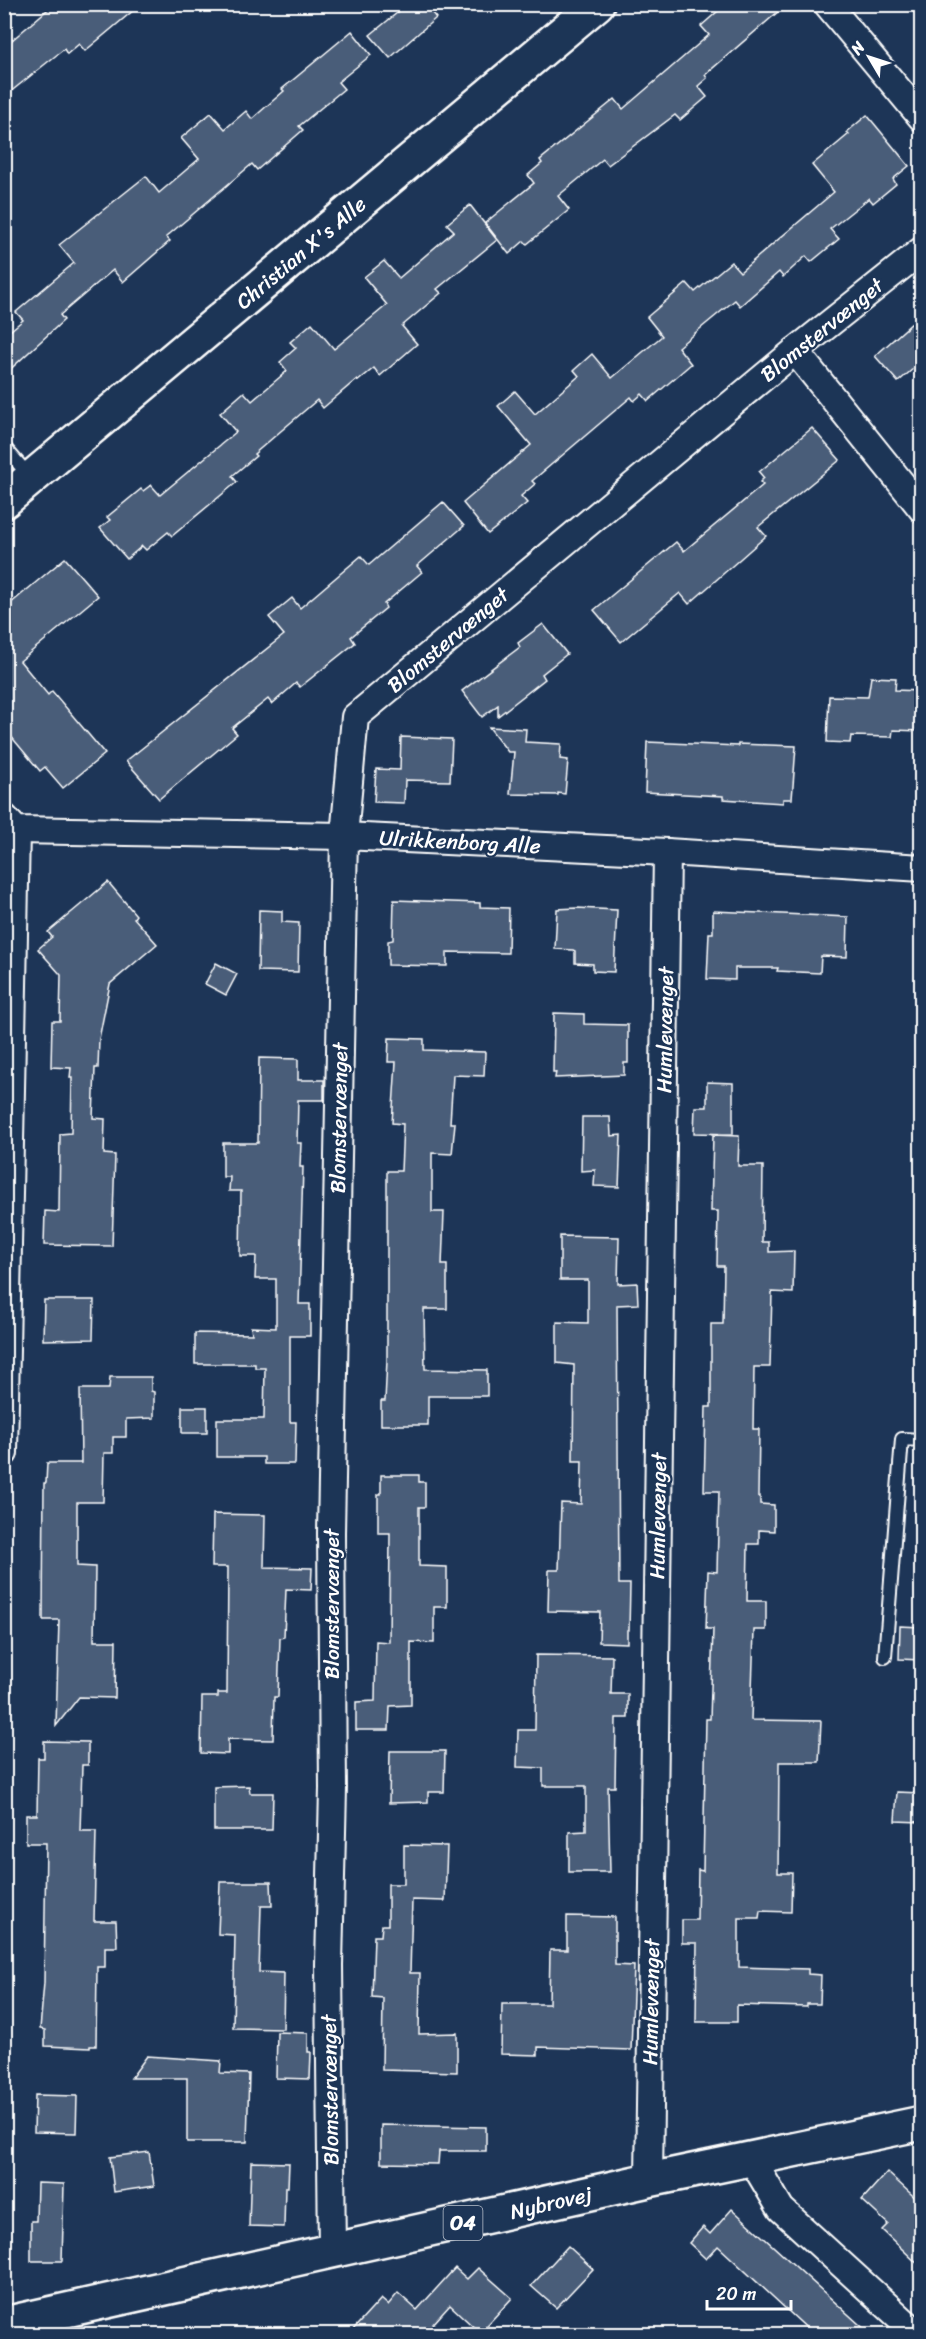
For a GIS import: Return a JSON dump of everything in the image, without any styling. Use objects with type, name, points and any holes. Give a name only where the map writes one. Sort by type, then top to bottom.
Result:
[{"type":"main road","name":"Christian X's Alle","points":[[4,501],[597,4]]},
{"type":"main road","name":"Nybrovej","points":[[4,2324],[332,2253],[649,2180],[921,2123]]},
{"type":"street","points":[[827,4],[921,118]]},
{"type":"street","name":"Blomstervænget","points":[[332,2253],[329,1965],[333,1788],[331,1533],[344,836],[355,717],[795,351],[921,250]]},
{"type":"street","points":[[795,351],[921,509]]},
{"type":"street","points":[[4,1453],[10,823]]},
{"type":"street","name":"Ulrikkenborg Alle","points":[[10,823],[344,836],[667,852],[921,868]]},
{"type":"street","name":"Humlevænget","points":[[649,2180],[667,852]]},
{"type":"street","points":[[752,2160],[781,2209],[918,2334]]},
{"type":"lane","points":[[4,447],[32,478]]},
{"type":"lane","points":[[885,1657],[902,1439],[921,1440]]},
{"type":"building","points":[[54,4],[141,4],[85,51],[79,44],[67,54],[64,49],[4,97],[4,47]]},
{"type":"building","points":[[408,4],[425,4],[436,18],[390,58],[370,35]]},
{"type":"building","points":[[726,4],[787,4],[705,75],[707,78],[698,86],[707,97],[680,120],[675,115],[608,165],[603,159],[558,196],[569,210],[527,244],[524,241],[509,254],[485,223],[534,183],[528,175],[542,163],[540,160],[615,99],[623,109],[709,35],[701,26]]},
{"type":"building","points":[[352,31],[371,55],[338,82],[344,89],[299,126],[303,130],[257,170],[252,164],[166,237],[170,241],[123,282],[113,270],[60,315],[64,320],[4,375],[4,336],[23,320],[16,312],[74,263],[59,245],[146,176],[159,193],[199,159],[181,138],[211,113],[225,129],[246,111],[252,119],[284,91],[282,89]]},
{"type":"building","points":[[867,115],[909,166],[893,179],[896,184],[873,203],[869,198],[830,229],[839,239],[811,262],[806,256],[783,277],[779,272],[740,306],[735,300],[678,347],[691,364],[648,401],[642,394],[634,401],[631,397],[532,481],[535,484],[521,496],[527,503],[488,534],[463,503],[531,445],[498,406],[515,391],[535,414],[579,376],[574,370],[592,354],[612,378],[662,336],[647,317],[687,283],[695,292],[731,262],[740,272],[834,192],[812,165],[849,134],[847,132]]},
{"type":"building","points":[[470,205],[497,240],[437,289],[441,293],[402,326],[417,344],[380,376],[374,368],[358,381],[357,379],[323,408],[317,400],[232,476],[237,482],[172,536],[168,532],[146,550],[142,546],[127,559],[100,528],[110,520],[107,517],[141,489],[143,491],[151,485],[160,495],[236,432],[220,413],[244,392],[252,401],[287,371],[280,362],[296,348],[290,342],[312,323],[334,349],[387,305],[364,277],[384,261],[399,278],[454,231],[447,224]]},
{"type":"building","points":[[921,315],[921,362],[898,382],[875,356]]},
{"type":"building","points":[[812,428],[840,460],[758,527],[766,536],[689,604],[680,593],[621,642],[594,610],[676,542],[684,551],[763,485],[760,482],[764,478],[759,472]]},
{"type":"building","points":[[443,502],[464,526],[417,566],[422,572],[384,604],[386,608],[351,637],[355,643],[300,687],[296,683],[272,704],[268,699],[232,728],[237,734],[159,799],[126,761],[284,635],[269,617],[292,598],[300,608],[361,556],[369,565]]},
{"type":"building","points":[[65,558],[98,596],[20,661],[48,695],[52,691],[105,754],[63,788],[45,767],[40,771],[4,728],[4,609]]},
{"type":"building","points":[[543,624],[567,654],[542,674],[545,679],[498,716],[498,705],[482,717],[462,691],[520,647],[518,643]]},
{"type":"building","points":[[871,677],[896,678],[895,690],[921,691],[921,731],[893,730],[892,737],[851,736],[850,743],[827,742],[829,696],[868,697]]},
{"type":"building","points":[[489,727],[526,729],[525,742],[561,744],[560,759],[568,760],[565,794],[510,794],[514,752],[508,752]]},
{"type":"building","points":[[401,737],[452,739],[450,781],[405,780],[404,803],[374,802],[376,769],[400,770]]},
{"type":"building","points":[[647,742],[796,746],[792,799],[783,799],[783,803],[723,799],[723,796],[645,792]]},
{"type":"building","points":[[108,882],[136,915],[134,918],[157,944],[110,984],[99,1039],[93,1118],[105,1119],[104,1154],[115,1155],[112,1246],[44,1245],[45,1211],[59,1212],[60,1134],[71,1133],[72,1078],[70,1078],[71,1068],[51,1067],[52,1021],[60,1021],[61,975],[38,949],[52,937],[48,932]]},
{"type":"building","points":[[394,900],[480,903],[480,907],[509,908],[508,953],[447,952],[447,966],[388,965],[388,941],[393,940]]},
{"type":"building","points":[[557,909],[617,910],[614,972],[593,971],[593,964],[575,963],[575,951],[555,949]]},
{"type":"building","points":[[259,910],[282,911],[282,922],[299,923],[298,972],[258,971]]},
{"type":"building","points":[[713,911],[848,917],[847,957],[821,956],[820,973],[777,971],[778,968],[735,968],[735,980],[707,979],[709,933],[713,933]]},
{"type":"building","points":[[216,963],[237,974],[226,995],[205,984]]},
{"type":"building","points":[[554,1013],[584,1014],[584,1024],[628,1025],[628,1063],[624,1063],[624,1075],[555,1078],[556,1072],[553,1072]]},
{"type":"building","points":[[389,1038],[424,1039],[424,1050],[485,1052],[484,1076],[453,1075],[450,1123],[455,1123],[452,1154],[432,1153],[432,1212],[444,1212],[442,1265],[447,1265],[447,1309],[424,1309],[425,1369],[487,1370],[487,1396],[428,1396],[428,1425],[381,1425],[381,1401],[385,1401],[387,1360],[387,1171],[401,1171],[403,1124],[392,1123],[396,1062],[388,1062]]},
{"type":"building","points":[[259,1058],[298,1059],[298,1080],[324,1080],[324,1100],[298,1100],[297,1143],[301,1143],[300,1167],[303,1167],[299,1304],[310,1304],[310,1336],[290,1336],[290,1422],[296,1422],[295,1464],[264,1464],[264,1457],[217,1457],[217,1419],[264,1419],[265,1368],[255,1368],[255,1364],[195,1364],[195,1333],[252,1334],[251,1327],[276,1328],[276,1279],[255,1279],[256,1256],[240,1256],[241,1191],[229,1191],[230,1177],[223,1177],[223,1143],[258,1143]]},
{"type":"building","points":[[707,1082],[733,1083],[733,1134],[694,1133],[695,1107],[707,1107]]},
{"type":"building","points":[[582,1117],[610,1117],[611,1136],[621,1135],[619,1187],[594,1186],[595,1170],[581,1171]]},
{"type":"building","points":[[713,1135],[739,1136],[738,1166],[763,1166],[762,1242],[769,1242],[769,1252],[794,1251],[793,1293],[772,1292],[770,1367],[754,1367],[753,1429],[759,1429],[758,1496],[760,1496],[760,1504],[774,1505],[774,1531],[759,1530],[759,1544],[748,1544],[747,1601],[766,1601],[766,1630],[754,1630],[751,1720],[821,1721],[819,1762],[779,1762],[778,1873],[792,1873],[791,1912],[760,1911],[759,1918],[739,1918],[739,1967],[808,1969],[808,1974],[821,1975],[820,2004],[807,2004],[807,2007],[737,2005],[737,2022],[696,2022],[697,1943],[682,1943],[682,1920],[697,1920],[698,1870],[703,1871],[706,1719],[710,1719],[713,1629],[706,1629],[708,1571],[717,1572],[719,1491],[704,1491],[706,1407],[711,1407],[711,1324],[723,1324],[724,1266],[717,1266],[718,1211],[711,1211]]},
{"type":"building","points":[[560,1236],[619,1237],[618,1284],[637,1283],[638,1304],[617,1305],[619,1584],[630,1584],[627,1643],[599,1642],[600,1612],[548,1611],[549,1570],[559,1570],[561,1503],[581,1504],[582,1461],[573,1461],[574,1365],[557,1363],[557,1322],[588,1323],[588,1280],[560,1280]]},
{"type":"building","points":[[44,1300],[94,1300],[93,1339],[43,1340]]},
{"type":"building","points":[[110,1377],[151,1377],[151,1391],[154,1392],[154,1418],[126,1419],[126,1437],[113,1437],[113,1453],[104,1453],[103,1502],[77,1502],[77,1566],[95,1567],[94,1641],[116,1641],[115,1698],[79,1697],[56,1726],[59,1620],[43,1620],[44,1483],[46,1483],[47,1463],[81,1463],[80,1389],[109,1389]]},
{"type":"building","points":[[182,1407],[207,1407],[207,1433],[182,1433]]},
{"type":"building","points":[[381,1475],[419,1475],[419,1482],[425,1482],[425,1507],[419,1507],[419,1566],[447,1567],[447,1607],[434,1607],[434,1643],[411,1642],[411,1705],[390,1706],[389,1730],[356,1730],[356,1702],[375,1701],[376,1641],[389,1642],[390,1533],[378,1533],[378,1494],[381,1494]]},
{"type":"building","points":[[213,1514],[265,1515],[264,1567],[312,1568],[311,1590],[286,1589],[284,1637],[280,1638],[278,1697],[274,1697],[273,1740],[228,1739],[228,1754],[201,1753],[202,1697],[218,1697],[218,1693],[227,1693],[228,1567],[212,1567]]},
{"type":"building","points":[[900,1626],[921,1627],[921,1660],[899,1659]]},
{"type":"building","points":[[536,1655],[612,1656],[611,1694],[628,1694],[628,1718],[616,1718],[615,1787],[608,1787],[610,1872],[569,1872],[569,1832],[586,1831],[586,1786],[543,1786],[543,1768],[517,1767],[518,1730],[535,1730]]},
{"type":"building","points":[[44,1741],[88,1742],[88,1765],[82,1765],[80,1831],[96,1831],[94,1921],[116,1921],[117,1947],[105,1947],[105,1967],[97,1967],[96,2046],[90,2046],[90,2048],[45,2046],[45,2030],[40,2029],[44,1983],[46,1843],[26,1843],[26,1815],[37,1815],[38,1758],[44,1758]]},
{"type":"building","points":[[390,1751],[445,1751],[444,1792],[428,1792],[428,1802],[389,1803]]},
{"type":"building","points":[[249,1786],[250,1793],[273,1793],[272,1830],[214,1830],[214,1787]]},
{"type":"building","points":[[897,1792],[921,1793],[921,1822],[895,1821]]},
{"type":"building","points":[[404,1845],[447,1846],[445,1901],[412,1900],[410,1973],[420,1973],[419,2034],[457,2033],[457,2072],[382,2070],[383,1998],[372,1997],[374,1936],[381,1936],[382,1925],[388,1925],[388,1884],[404,1884]]},
{"type":"building","points":[[220,1882],[271,1882],[272,1906],[261,1906],[259,1972],[284,1973],[283,2029],[233,2028],[235,1935],[218,1934]]},
{"type":"building","points":[[567,1916],[615,1917],[615,1965],[634,1966],[631,2050],[538,2047],[538,2055],[501,2054],[502,2004],[549,2004],[550,1950],[567,1950]]},
{"type":"building","points":[[277,2032],[308,2033],[308,2052],[311,2052],[310,2079],[276,2078]]},
{"type":"building","points":[[147,2056],[221,2061],[220,2073],[249,2074],[247,2142],[187,2142],[187,2078],[131,2078]]},
{"type":"building","points":[[35,2095],[77,2096],[76,2133],[34,2132]]},
{"type":"building","points":[[381,2125],[486,2127],[486,2151],[439,2151],[438,2164],[381,2163]]},
{"type":"building","points":[[149,2152],[154,2186],[114,2192],[110,2157]]},
{"type":"building","points":[[251,2162],[289,2163],[288,2187],[285,2187],[284,2227],[249,2226]]},
{"type":"building","points":[[887,2172],[921,2203],[921,2267],[882,2230],[888,2224],[862,2200]]},
{"type":"building","points":[[37,2183],[64,2184],[62,2261],[31,2261],[31,2221],[36,2221]]},
{"type":"building","points":[[732,2209],[870,2334],[813,2334],[718,2246],[706,2259],[689,2243],[703,2227],[710,2234]]},
{"type":"building","points":[[568,2246],[593,2269],[556,2308],[531,2286]]},
{"type":"building","points":[[455,2268],[467,2279],[478,2268],[512,2298],[480,2333],[450,2305],[433,2324],[444,2334],[349,2334],[381,2299],[388,2305],[398,2293],[417,2310]]}]
